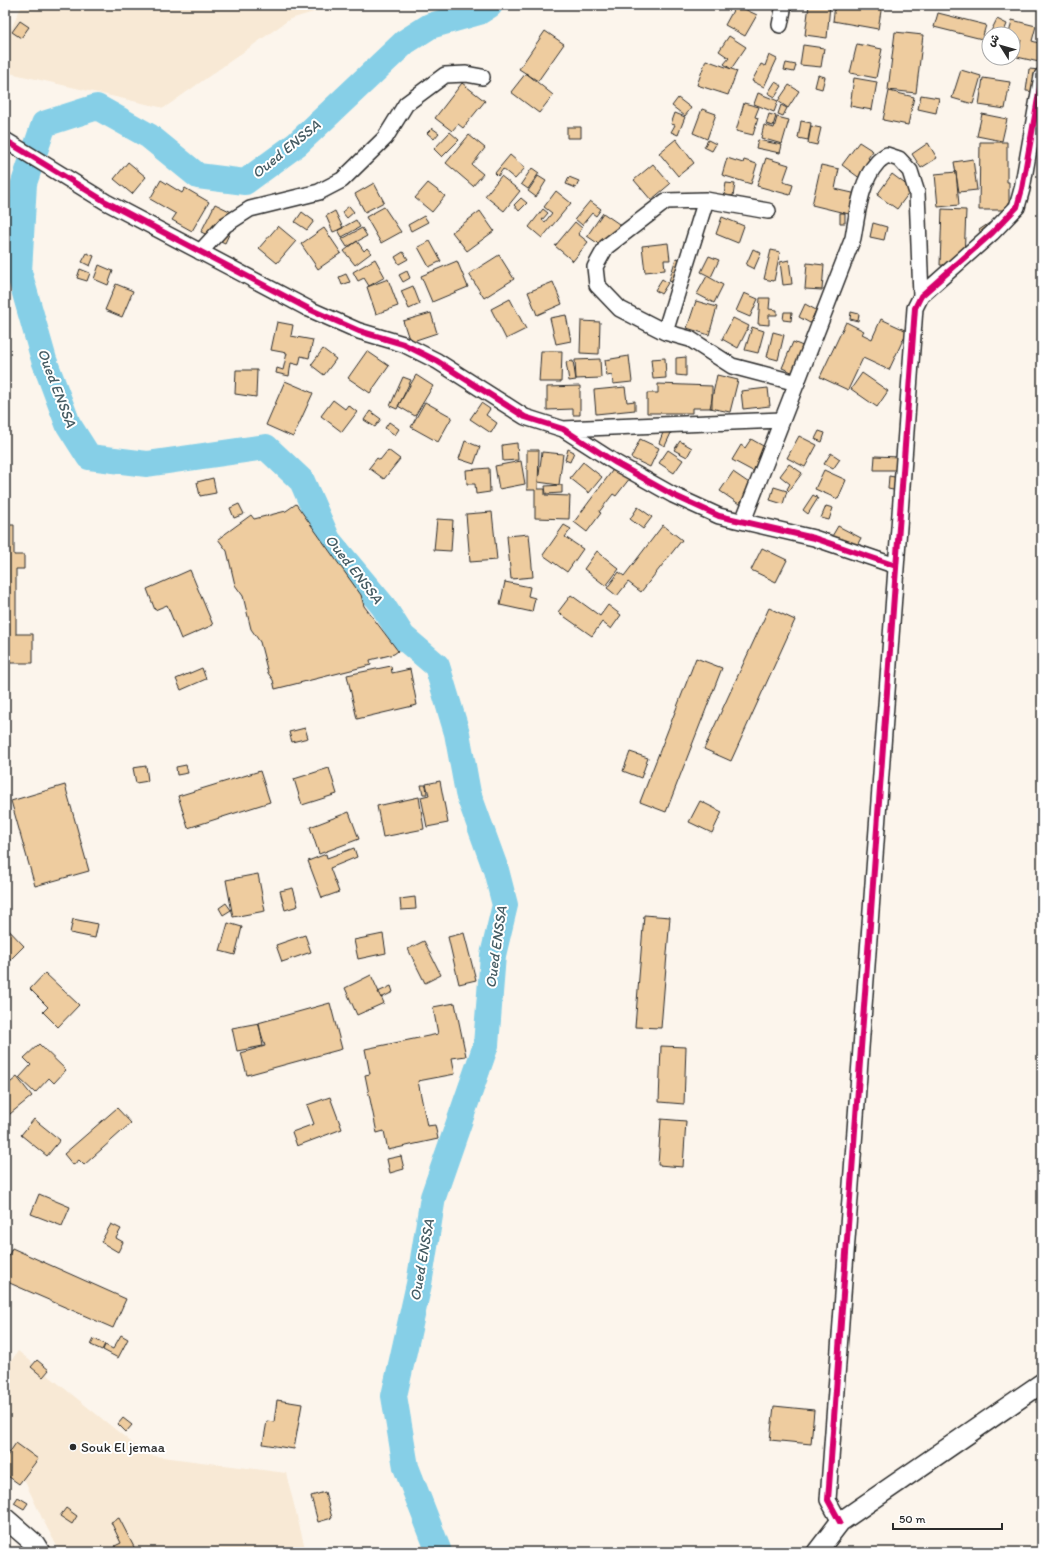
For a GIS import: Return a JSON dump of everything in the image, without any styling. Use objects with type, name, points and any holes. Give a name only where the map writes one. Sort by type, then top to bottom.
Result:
[{"type":"main road","points":[[818,1552],[840,1522],[1042,1384]]},
{"type":"main road","points":[[5,1518],[35,1544],[40,1552]]},
{"type":"street","points":[[780,25],[784,5]]},
{"type":"street","points":[[200,252],[225,225],[250,209],[319,192],[342,180],[385,138],[406,104],[445,75],[466,74],[482,77]]},
{"type":"street","points":[[840,1522],[828,1500],[915,308],[921,296],[992,233],[1017,207],[1022,189],[1042,76]]},
{"type":"street","points":[[5,140],[106,202],[308,309],[359,331],[410,347],[437,362],[525,417],[563,428],[616,463],[673,495],[719,516],[814,538],[896,566]]},
{"type":"street","points":[[743,521],[853,238],[862,194],[868,176],[877,162],[887,155],[899,159],[910,171],[917,193],[921,296]]},
{"type":"street","points":[[768,211],[706,200],[666,201],[606,247],[595,267],[597,285],[620,309],[665,332],[690,339],[732,366],[797,383]]},
{"type":"street","points":[[665,332],[706,200]]},
{"type":"street","points":[[563,428],[782,420]]},
{"type":"shaded area","points":[[22,5],[338,5],[290,19],[164,108],[5,72],[5,42]]},
{"type":"shaded area","name":"Souk El jemaa","points":[[18,1351],[147,1455],[286,1473],[306,1552],[60,1552],[42,1518],[5,1439],[5,1370]]},
{"type":"building","points":[[736,5],[757,15],[745,36],[725,25]]},
{"type":"building","points":[[809,5],[830,5],[827,38],[805,35]]},
{"type":"building","points":[[835,5],[882,5],[878,29],[833,21]]},
{"type":"building","points":[[938,13],[986,25],[981,26],[981,39],[934,27]]},
{"type":"building","points":[[997,19],[1007,24],[1006,26],[994,26]]},
{"type":"building","points":[[1012,20],[1036,26],[1032,41],[1042,44],[1039,62],[1021,58],[1021,26],[1011,26]]},
{"type":"building","points":[[20,21],[29,27],[21,38],[12,32]]},
{"type":"building","points":[[545,31],[564,44],[538,81],[519,69]]},
{"type":"building","points":[[895,32],[923,35],[916,93],[888,90]]},
{"type":"building","points":[[729,36],[746,47],[731,69],[724,64],[729,58],[719,51]]},
{"type":"building","points":[[857,44],[882,49],[876,78],[850,73]]},
{"type":"building","points":[[803,45],[824,48],[821,67],[800,65]]},
{"type":"building","points":[[769,55],[777,59],[764,87],[752,81],[761,64],[765,66]]},
{"type":"building","points":[[706,60],[737,71],[728,95],[697,85]]},
{"type":"building","points":[[786,63],[796,65],[794,72],[784,70]]},
{"type":"building","points":[[1029,69],[1040,70],[1038,92],[1026,91]]},
{"type":"building","points":[[961,70],[981,76],[973,104],[952,98]]},
{"type":"building","points":[[526,73],[553,95],[539,113],[511,92]]},
{"type":"building","points":[[818,75],[825,77],[822,89],[815,87]]},
{"type":"building","points":[[854,78],[877,82],[872,110],[850,106]]},
{"type":"building","points":[[983,78],[1010,82],[1005,109],[979,105]]},
{"type":"building","points":[[775,82],[782,86],[775,97],[768,93]]},
{"type":"building","points":[[462,83],[485,101],[463,128],[458,124],[452,131],[435,118]]},
{"type":"building","points":[[789,85],[799,91],[788,108],[778,101]]},
{"type":"building","points":[[889,91],[914,97],[908,125],[883,120]]},
{"type":"building","points":[[758,93],[778,101],[774,112],[754,104]]},
{"type":"building","points":[[921,95],[939,98],[936,113],[918,109]]},
{"type":"building","points":[[678,98],[691,108],[685,116],[672,106]]},
{"type":"building","points":[[744,103],[759,107],[755,117],[758,118],[753,135],[736,131]]},
{"type":"building","points":[[781,105],[787,108],[783,116],[778,114]]},
{"type":"building","points":[[702,109],[716,114],[707,139],[693,133]]},
{"type":"building","points":[[675,113],[685,117],[678,135],[671,132],[675,125],[671,124]]},
{"type":"building","points":[[769,114],[776,116],[773,126],[766,124]]},
{"type":"building","points":[[982,114],[1007,119],[1002,141],[977,136]]},
{"type":"building","points":[[777,117],[789,120],[782,144],[761,138],[764,125],[774,128]]},
{"type":"building","points":[[801,121],[811,123],[808,140],[798,138]]},
{"type":"building","points":[[811,126],[821,128],[817,145],[808,143]]},
{"type":"building","points":[[567,127],[581,127],[581,138],[567,138]]},
{"type":"building","points":[[432,128],[439,133],[434,139],[427,133]]},
{"type":"building","points":[[450,132],[459,140],[442,157],[434,149]]},
{"type":"building","points":[[469,135],[485,148],[472,165],[483,174],[473,186],[446,163]]},
{"type":"building","points":[[676,139],[694,163],[678,176],[659,153]]},
{"type":"building","points":[[708,140],[716,144],[712,151],[704,147]]},
{"type":"building","points":[[758,140],[782,145],[780,153],[756,148]]},
{"type":"building","points":[[859,142],[873,151],[868,158],[878,165],[865,182],[842,165]]},
{"type":"building","points":[[980,142],[1007,142],[1009,210],[979,210]]},
{"type":"building","points":[[928,143],[937,158],[921,168],[912,154]]},
{"type":"building","points":[[510,155],[525,168],[515,179],[503,169],[498,176],[495,173]]},
{"type":"building","points":[[727,158],[743,163],[744,160],[757,164],[751,184],[722,175]]},
{"type":"building","points":[[766,158],[789,165],[783,182],[793,185],[790,195],[757,186]]},
{"type":"building","points":[[973,159],[977,190],[959,192],[954,162]]},
{"type":"building","points":[[128,162],[146,177],[132,194],[114,179]]},
{"type":"building","points":[[653,164],[670,184],[651,200],[634,180]]},
{"type":"building","points":[[821,165],[839,169],[835,189],[857,194],[853,215],[812,205]]},
{"type":"building","points":[[532,168],[539,173],[528,189],[521,184]]},
{"type":"building","points":[[956,172],[959,205],[938,207],[935,174]]},
{"type":"building","points":[[892,174],[912,189],[897,209],[877,195]]},
{"type":"building","points":[[501,176],[520,191],[504,211],[485,196]]},
{"type":"building","points":[[538,176],[546,181],[536,197],[528,191]]},
{"type":"building","points":[[569,177],[579,181],[576,188],[566,184]]},
{"type":"building","points":[[161,180],[182,193],[185,188],[209,202],[192,231],[172,220],[176,214],[150,199]]},
{"type":"building","points":[[374,183],[384,202],[365,212],[355,194]]},
{"type":"building","points":[[428,183],[445,196],[432,212],[415,198]]},
{"type":"building","points":[[726,183],[735,184],[733,196],[724,195]]},
{"type":"building","points":[[556,191],[571,203],[542,238],[529,227],[543,209],[548,213],[542,220],[545,222],[552,213],[544,207]]},
{"type":"building","points":[[521,198],[527,203],[519,211],[514,205]]},
{"type":"building","points":[[590,201],[601,209],[596,216],[592,213],[582,225],[575,219]]},
{"type":"building","points":[[215,204],[238,215],[225,243],[201,232]]},
{"type":"building","points":[[349,206],[354,212],[347,218],[342,212]]},
{"type":"building","points":[[384,207],[401,232],[381,243],[366,217]]},
{"type":"building","points":[[942,209],[966,210],[964,259],[955,266],[940,265]]},
{"type":"building","points":[[335,211],[343,228],[333,232],[326,216]]},
{"type":"building","points":[[480,211],[494,231],[467,251],[452,232]]},
{"type":"building","points":[[302,212],[314,221],[307,230],[295,222]]},
{"type":"building","points":[[603,213],[622,226],[606,249],[587,236]]},
{"type":"building","points":[[840,213],[845,213],[845,223],[840,223]]},
{"type":"building","points":[[424,216],[428,222],[411,231],[408,225]]},
{"type":"building","points":[[722,217],[744,226],[738,243],[716,234]]},
{"type":"building","points":[[356,220],[360,227],[342,237],[338,230]]},
{"type":"building","points":[[575,222],[582,228],[578,234],[588,242],[573,261],[555,246]]},
{"type":"building","points":[[991,222],[997,230],[985,239],[979,230]]},
{"type":"building","points":[[873,223],[887,227],[884,240],[870,237]]},
{"type":"building","points":[[278,226],[296,241],[277,263],[259,248]]},
{"type":"building","points":[[324,228],[341,253],[318,269],[301,244]]},
{"type":"building","points":[[362,228],[367,236],[347,247],[342,239]]},
{"type":"building","points":[[357,241],[364,251],[367,248],[371,253],[355,265],[344,251]]},
{"type":"building","points":[[430,241],[441,261],[429,267],[418,247]]},
{"type":"building","points":[[668,243],[670,260],[664,260],[665,270],[645,272],[642,246]]},
{"type":"building","points":[[753,249],[761,253],[754,269],[746,265]]},
{"type":"building","points":[[771,250],[780,252],[774,281],[764,279]]},
{"type":"building","points":[[403,252],[408,259],[399,264],[395,257]]},
{"type":"building","points":[[87,253],[94,256],[90,266],[82,262]]},
{"type":"building","points":[[499,255],[514,279],[484,298],[469,274]]},
{"type":"building","points":[[709,256],[719,260],[711,277],[701,272]]},
{"type":"building","points":[[676,258],[693,263],[686,286],[669,281]]},
{"type":"building","points":[[375,259],[385,277],[369,286],[364,278],[358,281],[353,272]]},
{"type":"building","points":[[789,260],[792,284],[783,285],[780,262]]},
{"type":"building","points":[[457,261],[468,287],[432,302],[421,276]]},
{"type":"building","points":[[807,263],[824,265],[822,290],[805,289]]},
{"type":"building","points":[[99,265],[113,271],[108,285],[94,279]]},
{"type":"building","points":[[80,269],[90,273],[87,281],[77,278]]},
{"type":"building","points":[[407,271],[410,278],[403,282],[399,275]]},
{"type":"building","points":[[346,274],[350,282],[342,285],[339,277]]},
{"type":"building","points":[[707,276],[723,285],[714,303],[697,294]]},
{"type":"building","points":[[388,279],[398,306],[376,314],[367,287]]},
{"type":"building","points":[[662,279],[668,283],[661,294],[655,290]]},
{"type":"building","points":[[553,282],[562,304],[537,315],[528,292]]},
{"type":"building","points":[[116,284],[133,291],[122,317],[105,310]]},
{"type":"building","points":[[413,286],[420,304],[409,309],[401,291]]},
{"type":"building","points":[[744,293],[758,299],[750,317],[736,311]]},
{"type":"building","points":[[760,298],[770,298],[769,309],[777,310],[777,315],[769,315],[769,325],[758,324]]},
{"type":"building","points":[[510,299],[526,329],[506,339],[491,309]]},
{"type":"building","points":[[696,301],[717,307],[709,335],[687,328]]},
{"type":"building","points":[[805,304],[816,310],[810,323],[799,317]]},
{"type":"building","points":[[784,312],[792,312],[791,321],[783,320]]},
{"type":"building","points":[[851,312],[859,314],[858,321],[850,319]]},
{"type":"building","points":[[431,313],[437,333],[410,342],[403,321]]},
{"type":"building","points":[[566,315],[571,341],[556,344],[550,318]]},
{"type":"building","points":[[733,318],[749,326],[738,348],[722,339]]},
{"type":"building","points":[[881,319],[907,331],[889,370],[863,358],[848,390],[820,377],[846,322],[864,331],[862,334],[872,339]]},
{"type":"building","points":[[581,321],[600,322],[599,354],[580,353]]},
{"type":"building","points":[[277,322],[293,325],[291,336],[313,340],[309,358],[301,356],[299,365],[291,363],[289,376],[276,373],[277,368],[283,370],[287,353],[271,350]]},
{"type":"building","points":[[752,327],[764,331],[758,353],[745,350]]},
{"type":"building","points":[[773,332],[784,335],[778,360],[767,357]]},
{"type":"building","points":[[793,342],[810,349],[799,375],[782,368]]},
{"type":"building","points":[[323,349],[336,359],[324,375],[311,365]]},
{"type":"building","points":[[367,351],[389,366],[370,393],[348,378]]},
{"type":"building","points":[[541,351],[562,351],[561,382],[539,382]]},
{"type":"building","points":[[629,356],[632,382],[613,384],[612,375],[607,376],[605,360]]},
{"type":"building","points":[[686,357],[686,376],[676,375],[676,358]]},
{"type":"building","points":[[665,358],[666,378],[653,379],[651,359]]},
{"type":"building","points":[[600,359],[601,378],[576,379],[575,360]]},
{"type":"building","points":[[573,361],[576,380],[569,381],[566,362]]},
{"type":"building","points":[[236,370],[257,370],[256,397],[235,394]]},
{"type":"building","points":[[862,373],[888,391],[877,407],[851,389]]},
{"type":"building","points":[[416,375],[433,386],[415,416],[398,406]]},
{"type":"building","points":[[717,375],[738,380],[730,412],[710,408]]},
{"type":"building","points":[[403,377],[411,380],[397,409],[390,406]]},
{"type":"building","points":[[285,381],[313,393],[293,437],[266,425]]},
{"type":"building","points":[[658,384],[712,386],[712,408],[692,408],[692,413],[647,413],[647,393],[658,393]]},
{"type":"building","points":[[580,386],[580,415],[573,415],[573,409],[547,410],[547,387]]},
{"type":"building","points":[[625,387],[627,402],[635,401],[635,410],[596,414],[594,390]]},
{"type":"building","points":[[768,388],[770,406],[743,409],[741,391]]},
{"type":"building","points":[[333,400],[345,409],[348,405],[357,412],[342,432],[321,416]]},
{"type":"building","points":[[425,402],[452,417],[438,442],[411,427]]},
{"type":"building","points":[[481,403],[490,409],[486,415],[497,423],[491,433],[470,419]]},
{"type":"building","points":[[370,411],[381,419],[375,427],[364,420]]},
{"type":"building","points":[[389,422],[399,429],[395,435],[385,428]]},
{"type":"building","points":[[664,430],[671,433],[665,446],[659,443]]},
{"type":"building","points":[[819,431],[825,433],[822,442],[815,439]]},
{"type":"building","points":[[799,436],[817,445],[805,467],[787,458]]},
{"type":"building","points":[[640,439],[659,448],[650,467],[631,458]]},
{"type":"building","points":[[751,439],[765,447],[762,476],[732,460],[741,445],[745,448]]},
{"type":"building","points":[[465,441],[480,447],[474,464],[459,459]]},
{"type":"building","points":[[680,441],[692,448],[687,457],[674,450]]},
{"type":"building","points":[[517,443],[518,460],[503,461],[502,445]]},
{"type":"building","points":[[568,449],[574,452],[570,462],[565,460]]},
{"type":"building","points":[[388,450],[400,459],[384,479],[369,468],[377,458],[380,460]]},
{"type":"building","points":[[527,450],[539,450],[538,489],[545,489],[545,495],[570,496],[569,519],[535,518],[535,490],[527,490]]},
{"type":"building","points":[[668,450],[683,460],[674,473],[659,463]]},
{"type":"building","points":[[542,452],[563,454],[559,485],[538,482]]},
{"type":"building","points":[[831,453],[840,459],[833,469],[824,464]]},
{"type":"building","points":[[875,456],[899,457],[899,470],[874,470]]},
{"type":"building","points":[[521,461],[525,484],[499,489],[495,466]]},
{"type":"building","points":[[583,462],[602,477],[589,493],[570,478]]},
{"type":"building","points":[[789,464],[802,473],[789,491],[787,489],[790,484],[780,476]]},
{"type":"building","points":[[615,467],[630,478],[616,496],[613,494],[599,512],[601,513],[587,532],[574,522]]},
{"type":"building","points":[[489,468],[490,492],[476,494],[475,484],[467,484],[466,470]]},
{"type":"building","points":[[824,470],[846,480],[838,499],[815,489]]},
{"type":"building","points":[[733,472],[752,485],[739,504],[720,491]]},
{"type":"building","points":[[889,476],[900,478],[898,491],[888,489]]},
{"type":"building","points":[[213,478],[216,493],[200,496],[197,482]]},
{"type":"building","points":[[562,485],[562,493],[546,494],[545,486]]},
{"type":"building","points":[[774,487],[787,491],[783,504],[770,500]]},
{"type":"building","points":[[813,495],[818,498],[808,514],[803,510]]},
{"type":"building","points":[[239,504],[244,514],[234,518],[230,508]]},
{"type":"building","points":[[296,504],[361,595],[364,606],[398,651],[394,654],[370,660],[371,665],[275,689],[273,680],[268,673],[260,642],[251,629],[243,596],[235,585],[227,551],[218,539],[251,515],[254,519],[286,511]]},
{"type":"building","points":[[826,506],[833,508],[829,520],[821,518]]},
{"type":"building","points":[[638,507],[652,517],[643,529],[630,519]]},
{"type":"building","points":[[492,512],[497,560],[470,562],[466,514]]},
{"type":"building","points":[[437,519],[453,520],[451,551],[434,550]]},
{"type":"building","points":[[5,525],[14,525],[14,555],[24,555],[24,569],[16,569],[16,634],[33,634],[33,663],[5,663]]},
{"type":"building","points":[[564,525],[571,529],[565,537],[583,549],[567,572],[543,555]]},
{"type":"building","points":[[663,525],[682,540],[641,592],[628,582],[617,596],[607,588],[619,572],[624,576]]},
{"type":"building","points":[[838,526],[861,538],[854,551],[831,538]]},
{"type":"building","points":[[529,534],[533,577],[511,579],[507,536]]},
{"type":"building","points":[[762,548],[787,560],[776,582],[751,570]]},
{"type":"building","points":[[597,551],[619,569],[606,586],[584,569]]},
{"type":"building","points":[[190,570],[213,625],[181,639],[167,605],[155,610],[147,589]]},
{"type":"building","points":[[505,582],[530,587],[528,596],[535,598],[532,612],[500,605]]},
{"type":"building","points":[[571,595],[600,616],[608,605],[621,615],[611,629],[602,622],[592,636],[558,612]]},
{"type":"building","points":[[769,608],[795,620],[731,761],[704,749]]},
{"type":"building","points":[[696,658],[722,668],[666,812],[640,802]]},
{"type":"building","points":[[391,666],[392,673],[410,669],[417,705],[357,719],[347,675]]},
{"type":"building","points":[[202,668],[206,679],[181,690],[176,679]]},
{"type":"building","points":[[305,728],[308,738],[292,742],[289,732]]},
{"type":"building","points":[[630,752],[648,758],[641,778],[623,771]]},
{"type":"building","points":[[186,765],[188,773],[177,775],[176,767]]},
{"type":"building","points":[[146,766],[148,781],[136,783],[133,768]]},
{"type":"building","points":[[329,768],[337,794],[302,805],[294,779]]},
{"type":"building","points":[[260,771],[270,802],[188,828],[178,796]]},
{"type":"building","points":[[440,781],[448,823],[427,827],[421,797],[429,795],[426,784]]},
{"type":"building","points":[[65,785],[89,871],[35,886],[11,801]]},
{"type":"building","points":[[421,785],[426,785],[427,794],[423,794]]},
{"type":"building","points":[[419,797],[424,829],[383,837],[377,806]]},
{"type":"building","points":[[700,801],[722,812],[712,833],[689,822]]},
{"type":"building","points":[[349,812],[359,839],[319,854],[310,827]]},
{"type":"building","points":[[354,848],[357,857],[330,868],[339,892],[322,898],[308,861],[326,854],[327,858]]},
{"type":"building","points":[[258,874],[265,911],[233,917],[226,880]]},
{"type":"building","points":[[293,888],[298,906],[285,910],[280,891]]},
{"type":"building","points":[[415,897],[416,909],[401,910],[400,899]]},
{"type":"building","points":[[226,903],[231,910],[223,915],[219,908]]},
{"type":"building","points":[[644,915],[670,917],[661,1028],[635,1027]]},
{"type":"building","points":[[73,919],[98,924],[95,938],[70,933]]},
{"type":"building","points":[[228,923],[242,927],[235,955],[220,951]]},
{"type":"building","points":[[5,926],[24,946],[5,965]]},
{"type":"building","points":[[464,933],[476,980],[459,984],[448,937]]},
{"type":"building","points":[[383,934],[386,953],[358,959],[354,940]]},
{"type":"building","points":[[305,935],[311,952],[282,962],[276,945]]},
{"type":"building","points":[[424,941],[441,975],[425,983],[408,949]]},
{"type":"building","points":[[45,973],[79,1005],[58,1027],[43,1012],[48,1007],[30,989]]},
{"type":"building","points":[[371,975],[384,1003],[357,1015],[345,988]]},
{"type":"building","points":[[391,986],[393,992],[381,998],[378,992]]},
{"type":"building","points":[[330,1003],[342,1049],[247,1075],[241,1053],[265,1046],[258,1023]]},
{"type":"building","points":[[455,1003],[466,1056],[452,1058],[455,1074],[418,1081],[427,1126],[435,1125],[438,1139],[388,1150],[384,1131],[377,1133],[365,1075],[370,1074],[365,1049],[438,1034],[433,1007]]},
{"type":"building","points":[[259,1023],[263,1046],[237,1051],[232,1028]]},
{"type":"building","points":[[39,1044],[66,1070],[54,1083],[49,1078],[35,1093],[19,1078],[31,1065],[24,1058]]},
{"type":"building","points":[[661,1046],[686,1047],[684,1104],[659,1102]]},
{"type":"building","points":[[17,1077],[32,1096],[5,1118],[5,1087]]},
{"type":"building","points":[[330,1097],[342,1129],[297,1146],[292,1132],[314,1124],[307,1105]]},
{"type":"building","points":[[117,1108],[131,1123],[84,1165],[79,1160],[73,1165],[64,1154]]},
{"type":"building","points":[[34,1119],[60,1140],[47,1156],[21,1135]]},
{"type":"building","points":[[661,1119],[686,1121],[683,1167],[658,1165]]},
{"type":"building","points":[[401,1156],[404,1169],[390,1173],[387,1159]]},
{"type":"building","points":[[39,1194],[70,1207],[62,1226],[31,1214]]},
{"type":"building","points":[[111,1224],[121,1229],[116,1238],[123,1242],[118,1252],[101,1242]]},
{"type":"building","points":[[12,1248],[126,1299],[113,1328],[5,1281],[5,1264]]},
{"type":"building","points":[[121,1335],[128,1339],[118,1358],[103,1350],[105,1345],[113,1349]]},
{"type":"building","points":[[94,1339],[105,1344],[102,1350],[91,1345]]},
{"type":"building","points":[[37,1360],[49,1370],[43,1377],[31,1367]]},
{"type":"building","points":[[277,1400],[302,1404],[294,1449],[263,1444],[267,1421],[274,1422]]},
{"type":"building","points":[[774,1406],[814,1410],[811,1444],[770,1440]]},
{"type":"building","points":[[123,1418],[132,1425],[126,1432],[118,1424]]},
{"type":"building","points":[[16,1443],[38,1459],[19,1484],[5,1474],[5,1459]]},
{"type":"building","points":[[325,1492],[332,1518],[318,1522],[311,1496]]},
{"type":"building","points":[[18,1497],[28,1503],[24,1509],[14,1503]]},
{"type":"building","points":[[66,1508],[77,1516],[72,1524],[60,1516]]},
{"type":"building","points":[[119,1518],[136,1551],[135,1552],[118,1552],[115,1546],[121,1543],[111,1522]]},
{"type":"waterway","name":"Oued ENSSA","points":[[439,1552],[406,1467],[394,1396],[419,1284],[433,1197],[486,1045],[493,955],[505,905],[496,870],[468,793],[457,733],[437,666],[403,637],[383,606],[328,540],[302,481],[266,447],[147,464],[89,457],[68,424],[44,360],[19,272],[24,183],[44,124],[97,107],[149,136],[198,176],[245,182],[297,144],[405,42],[430,26],[479,12],[490,5]]},
{"type":"cycle path","points":[[840,1522],[828,1500],[915,308],[921,296],[992,233],[1017,207],[1022,189],[1042,76]]},
{"type":"cycle path","points":[[5,140],[106,202],[309,309],[359,331],[403,344],[437,361],[525,417],[563,429],[616,463],[673,495],[719,516],[814,538],[896,566]]},
{"type":"place","name":"Souk El jemaa","points":[[73,1447]]}]
